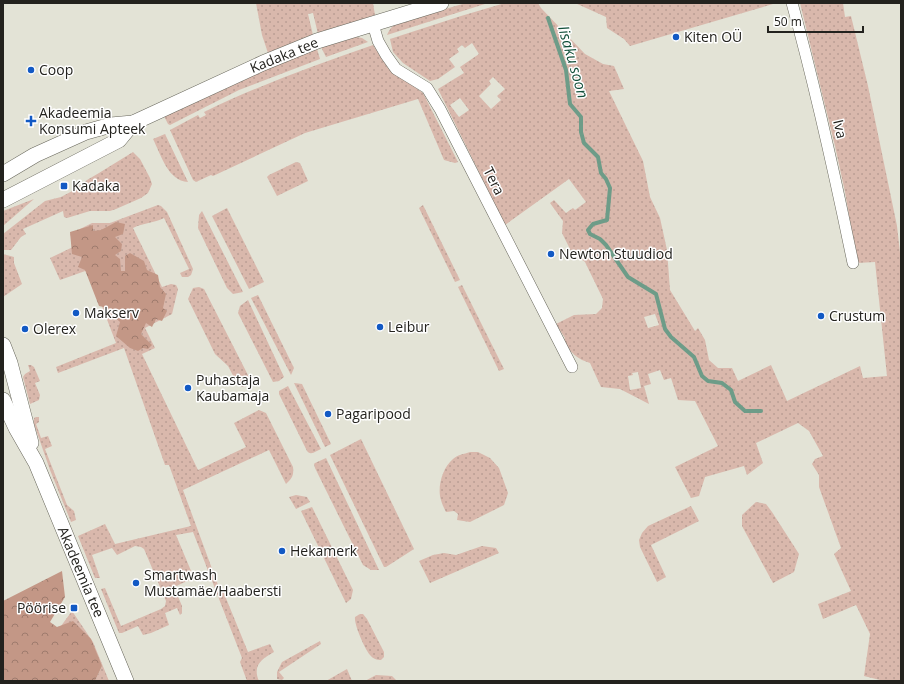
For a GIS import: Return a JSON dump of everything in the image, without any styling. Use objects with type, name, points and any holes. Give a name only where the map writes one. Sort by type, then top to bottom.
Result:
[{"type":"main road","name":"Kadaka tee","points":[[3,174],[35,155],[86,132],[112,125],[133,124],[270,60],[317,41],[441,3]]},
{"type":"main road","name":"Kadaka tee","points":[[3,200],[119,140],[133,124]]},
{"type":"main road","points":[[82,160],[88,152],[86,132]]},
{"type":"main road","points":[[3,166],[35,155]]},
{"type":"main road","name":"Akadeemia tee","points":[[3,345],[10,363],[36,463]]},
{"type":"main road","name":"Akadeemia tee","points":[[3,400],[16,428],[36,463],[126,681]]},
{"type":"street","name":"Iva","points":[[792,3],[809,65],[835,175],[853,263]]},
{"type":"street","name":"Tera","points":[[373,24],[378,40],[386,55],[396,68],[427,88],[440,108],[572,367]]},
{"type":"shaded area","points":[[256,3],[373,3],[375,15],[318,34],[313,13],[308,14],[313,35],[268,53],[262,35]]},
{"type":"shaded area","points":[[466,3],[488,3],[387,35],[389,30],[395,24]]},
{"type":"shaded area","points":[[505,3],[538,3],[585,54],[603,64],[614,66],[624,89],[609,91],[643,161],[650,197],[660,218],[667,250],[670,290],[695,331],[698,328],[705,340],[709,360],[718,368],[732,368],[738,381],[771,365],[787,401],[860,366],[863,378],[887,376],[875,262],[857,263],[845,192],[835,146],[800,3],[843,3],[845,17],[851,16],[868,86],[897,226],[901,262],[901,681],[884,681],[864,676],[870,634],[856,605],[823,619],[818,604],[851,591],[834,554],[841,548],[819,487],[819,475],[812,464],[815,459],[823,456],[809,431],[798,423],[756,443],[763,463],[747,475],[744,466],[705,477],[699,496],[691,498],[675,467],[718,446],[695,401],[678,400],[671,378],[664,380],[660,370],[648,374],[651,384],[644,386],[649,404],[620,389],[601,387],[590,363],[574,355],[563,341],[565,338],[556,324],[574,315],[596,314],[602,308],[603,299],[585,262],[580,258],[575,259],[562,233],[563,221],[550,203],[554,200],[566,213],[573,208],[575,210],[586,202],[569,179],[505,225],[438,89],[464,73],[460,67],[479,54],[472,43],[465,48],[462,45],[457,49],[459,52],[449,59],[455,67],[438,79],[430,81],[403,63],[393,52],[390,39]],"holes":[[[493,77],[505,89],[497,96],[501,100],[491,109],[479,96],[491,84],[489,81]],[[460,98],[469,110],[459,117],[450,105]],[[655,314],[659,325],[648,328],[644,317]],[[638,372],[641,388],[630,390],[628,376],[633,375],[632,373]]]},
{"type":"shaded area","points":[[575,3],[773,4],[630,46],[624,39],[607,28],[606,17]]},
{"type":"shaded area","points":[[356,37],[362,38],[368,42],[326,57],[321,47]]},
{"type":"shaded area","points":[[373,45],[388,68],[423,93],[458,162],[455,163],[444,160],[418,99],[305,133],[213,176],[211,175],[196,182],[193,180],[170,130],[198,115],[200,118],[206,115],[204,112],[267,84]]},
{"type":"shaded area","points":[[317,49],[320,59],[239,90],[170,125],[164,116],[247,77]]},
{"type":"shaded area","points":[[165,134],[188,182],[181,181],[175,177],[162,159],[153,139]]},
{"type":"shaded area","points":[[133,152],[140,159],[150,178],[152,184],[148,193],[141,198],[110,211],[90,211],[67,218],[64,217],[63,211],[23,229],[26,234],[21,237],[11,250],[3,250],[3,234],[45,201],[61,197],[76,189],[87,180]]},
{"type":"shaded area","points":[[296,162],[300,163],[308,181],[277,196],[267,177]]},
{"type":"shaded area","points":[[34,199],[3,226],[3,211]]},
{"type":"shaded area","points":[[158,205],[167,212],[193,269],[191,275],[188,277],[182,277],[180,273],[189,269],[164,218],[133,228],[162,287],[171,284],[176,285],[178,289],[172,314],[145,328],[155,348],[142,354],[198,470],[246,447],[234,423],[259,410],[266,413],[293,467],[292,477],[286,484],[269,450],[183,490],[218,585],[221,586],[248,652],[270,644],[274,652],[259,663],[257,675],[259,681],[247,681],[240,662],[242,658],[193,532],[176,535],[194,578],[174,587],[182,606],[182,613],[180,615],[177,608],[165,613],[169,625],[143,635],[138,626],[119,633],[101,589],[105,588],[121,626],[165,606],[166,601],[144,549],[135,546],[117,555],[112,548],[92,555],[100,578],[95,578],[78,536],[105,524],[115,544],[191,526],[169,465],[165,465],[124,348],[58,373],[56,367],[116,343],[88,270],[60,280],[50,258],[75,246],[70,234],[92,223],[110,223]]},
{"type":"shaded area","points":[[423,205],[460,280],[455,282],[419,208]]},
{"type":"shaded area","points":[[227,208],[264,282],[249,289],[212,216]]},
{"type":"shaded area","points":[[202,211],[243,292],[233,294],[227,288],[198,228],[199,215]]},
{"type":"shaded area","points":[[3,254],[14,257],[14,263],[22,284],[3,297]]},
{"type":"shaded area","points":[[462,285],[504,369],[499,371],[458,287]]},
{"type":"shaded area","points":[[199,287],[204,289],[251,381],[247,386],[243,387],[238,385],[228,366],[215,354],[188,299],[193,288]]},
{"type":"shaded area","points":[[258,295],[294,368],[291,375],[251,298]]},
{"type":"shaded area","points":[[248,300],[284,377],[279,381],[273,382],[238,313],[240,306]]},
{"type":"shaded area","points":[[28,365],[34,367],[40,381],[35,383],[40,395],[39,400],[30,404],[23,377],[30,371]]},
{"type":"shaded area","points":[[294,383],[302,384],[331,444],[325,447]]},
{"type":"shaded area","points":[[288,386],[321,449],[314,453],[307,451],[279,394],[279,391]]},
{"type":"shaded area","points":[[39,417],[39,422],[36,424],[41,438],[48,436],[52,446],[45,449],[67,505],[74,511],[76,520],[71,522],[50,470],[34,424],[34,418]]},
{"type":"shaded area","points":[[361,439],[414,549],[386,567],[384,567],[330,455]]},
{"type":"shaded area","points":[[470,452],[478,452],[490,458],[499,468],[508,493],[504,505],[470,522],[457,520],[458,514],[454,511],[446,512],[441,502],[440,484],[443,473],[449,463],[456,456]]},
{"type":"shaded area","points":[[326,458],[379,570],[371,570],[363,565],[315,468],[315,463]]},
{"type":"shaded area","points":[[296,495],[307,497],[310,502],[296,509],[289,497]]},
{"type":"shaded area","points":[[756,502],[766,504],[799,554],[794,572],[773,583],[742,526],[742,515]]},
{"type":"shaded area","points":[[691,506],[699,521],[651,545],[666,577],[657,582],[640,547],[639,540],[642,533],[648,526]]},
{"type":"shaded area","points":[[312,507],[353,590],[351,599],[346,603],[301,511]]},
{"type":"shaded area","points":[[482,546],[496,548],[499,553],[430,583],[419,561],[433,555],[444,553],[456,555]]},
{"type":"shaded area","points":[[72,611],[93,642],[109,681],[95,681],[102,666],[61,626]]},
{"type":"shaded area","points":[[363,614],[367,619],[384,652],[384,657],[381,660],[375,659],[371,656],[363,642],[355,621],[355,617]]},
{"type":"shaded area","points":[[320,641],[321,644],[279,672],[284,678],[282,680],[277,679],[277,672],[282,662]]},
{"type":"shaded area","points":[[347,669],[352,681],[326,681]]},
{"type":"shaded area","points":[[376,675],[392,676],[397,681],[365,681]]},
{"type":"green space","points":[[116,222],[125,224],[123,234],[115,237],[122,244],[121,251],[115,255],[120,259],[121,271],[125,271],[125,256],[130,253],[144,261],[147,270],[158,275],[160,287],[166,294],[163,308],[167,311],[162,321],[156,319],[152,327],[146,323],[141,334],[152,345],[148,349],[143,348],[138,351],[130,348],[116,336],[120,322],[116,318],[117,310],[99,306],[85,270],[78,267],[82,257],[72,254],[70,232],[93,225],[93,231],[101,230]]},
{"type":"green space","points":[[62,571],[65,597],[50,622],[57,627],[73,621],[91,639],[102,666],[95,681],[3,681],[3,601]]},
{"type":"waterway","name":"Iisaku soon","points":[[548,18],[566,70],[570,104],[581,117],[581,132],[584,143],[598,157],[601,173],[606,179],[610,188],[607,220],[593,224],[588,230],[590,234],[600,239],[606,245],[628,277],[656,294],[665,329],[671,337],[694,357],[702,376],[708,381],[722,383],[731,390],[735,402],[745,411],[761,411]]},
{"type":"place","name":"Kiten OÜ","points":[[676,37]]},
{"type":"place","name":"Coop","points":[[31,70]]},
{"type":"place","name":"Akadeemia Konsumi Apteek","points":[[31,121]]},
{"type":"place","name":"Kadaka","points":[[64,186]]},
{"type":"place","name":"Newton Stuudiod","points":[[551,254]]},
{"type":"place","name":"Makserv","points":[[76,313]]},
{"type":"place","name":"Crustum","points":[[821,316]]},
{"type":"place","name":"Leibur","points":[[380,327]]},
{"type":"place","name":"Olerex","points":[[25,329]]},
{"type":"place","name":"Puhastaja Kaubamaja","points":[[188,388]]},
{"type":"place","name":"Pagaripood","points":[[328,414]]},
{"type":"place","name":"Hekamerk","points":[[282,551]]},
{"type":"place","name":"Smartwash Mustamäe/Haabersti","points":[[136,583]]},
{"type":"place","name":"Pöörise","points":[[74,608]]}]
